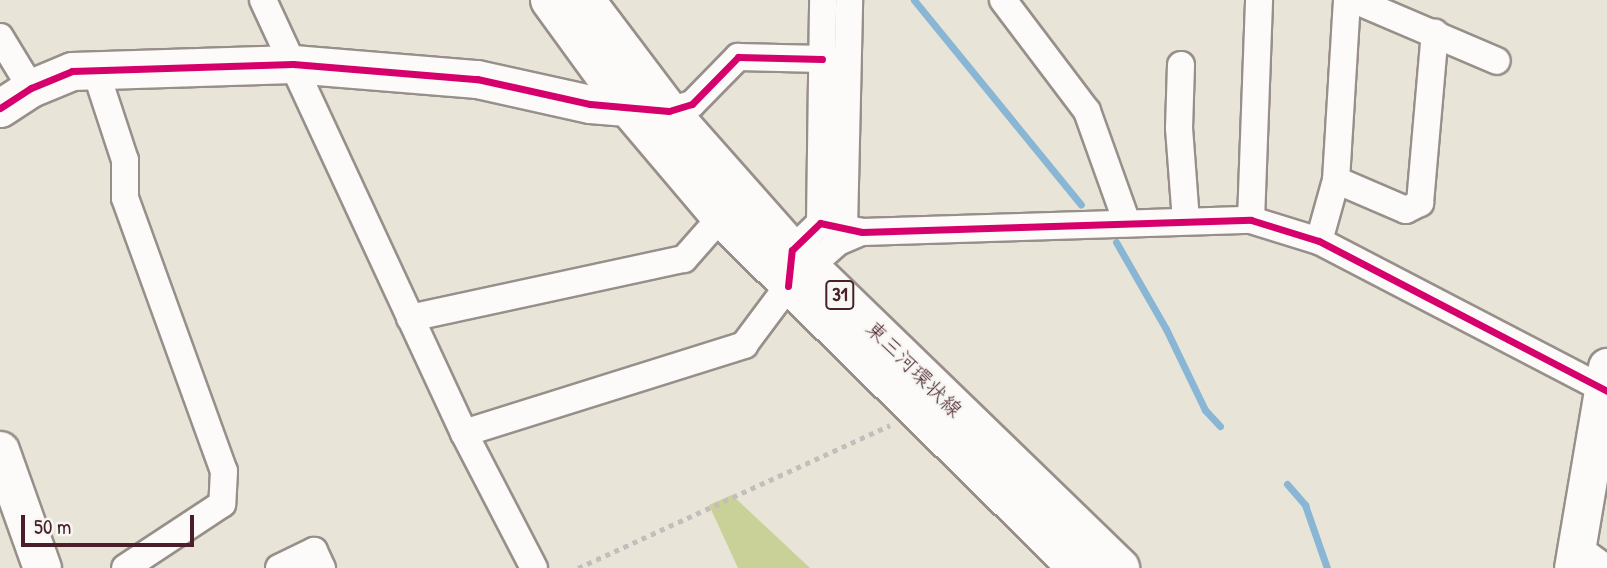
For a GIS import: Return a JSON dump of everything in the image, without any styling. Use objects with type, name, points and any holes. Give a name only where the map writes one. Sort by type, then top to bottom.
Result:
[{"type":"main road","name":"東三河環状線","points":[[550,0],[628,106],[721,217],[798,267],[1120,568]]},
{"type":"main road","name":"東三河環状線","points":[[585,0],[669,111],[915,410],[1078,568]]},
{"type":"street","points":[[263,0],[464,433],[534,568]]},
{"type":"street","points":[[823,0],[822,59],[842,228]]},
{"type":"street","points":[[798,267],[838,242],[842,228],[849,0]]},
{"type":"street","points":[[1003,0],[1087,111],[1127,223]]},
{"type":"street","points":[[1251,220],[1259,0]]},
{"type":"street","points":[[1319,241],[1336,180],[1347,0]]},
{"type":"street","points":[[1354,0],[1406,10],[1435,33],[1497,61]]},
{"type":"street","points":[[1336,180],[1406,210],[1420,203],[1435,33]]},
{"type":"street","points":[[0,37],[31,88]]},
{"type":"street","points":[[0,108],[31,88],[72,71],[293,64],[477,79],[590,104],[669,111],[692,104],[738,57],[822,59]]},
{"type":"street","points":[[1181,65],[1179,128],[1186,221]]},
{"type":"street","points":[[95,69],[125,160],[125,198],[224,471],[222,504],[125,568]]},
{"type":"street","points":[[410,317],[684,260],[721,217]]},
{"type":"street","points":[[464,433],[744,345],[798,267],[842,228],[1251,220],[1319,241],[1606,382],[1575,558],[1606,568]]},
{"type":"street","points":[[0,450],[42,568]]},
{"type":"street","points":[[279,568],[314,551],[322,568]]},
{"type":"path","points":[[578,568],[709,505],[827,457],[915,410]]},
{"type":"green space","points":[[732,495],[810,568],[738,568],[709,505]]},
{"type":"waterway","points":[[914,0],[1081,205]]},
{"type":"waterway","points":[[1116,242],[1166,329],[1205,410],[1220,426]]},
{"type":"waterway","points":[[1287,484],[1305,505],[1327,568]]},
{"type":"cycle path","points":[[0,108],[31,88],[72,71],[293,64],[477,79],[590,104],[669,111],[692,104],[738,57],[822,59]]},
{"type":"cycle path","points":[[788,286],[792,250],[820,223],[862,232],[1251,220],[1319,241],[1607,391]]}]
